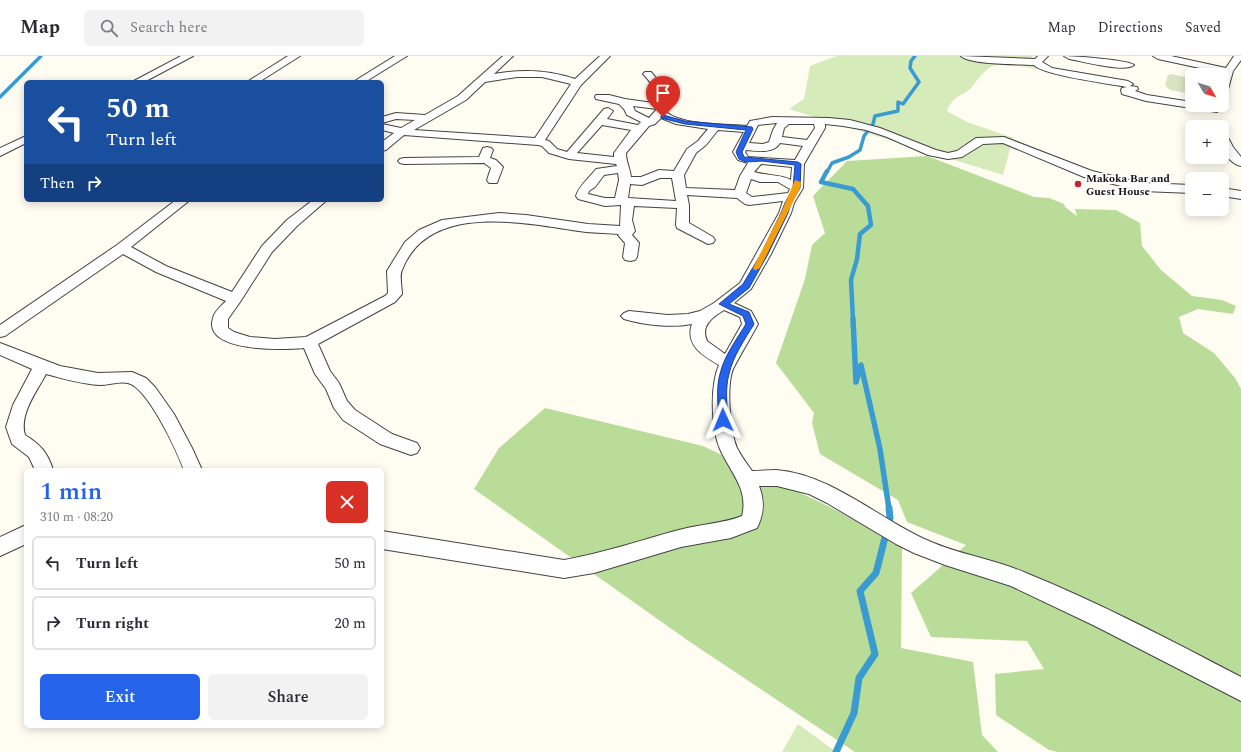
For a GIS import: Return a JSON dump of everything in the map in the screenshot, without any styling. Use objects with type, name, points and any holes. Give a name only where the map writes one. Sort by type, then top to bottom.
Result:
[{"type":"street","points":[[141,80],[188,56]]},
{"type":"street","points":[[255,80],[295,56]]},
{"type":"street","points":[[361,80],[402,56]]},
{"type":"street","points":[[384,146],[402,132],[462,98],[508,56]]},
{"type":"street","points":[[538,142],[577,83],[605,56]]},
{"type":"street","points":[[966,56],[995,62],[1040,59],[1040,66],[1057,72],[1098,77],[1128,84],[1133,89],[1126,90],[1126,92],[1130,94],[1204,120]]},
{"type":"street","points":[[1069,56],[1119,65],[1130,60]]},
{"type":"street","points":[[1158,56],[1214,68]]},
{"type":"street","points":[[1229,70],[1239,56]]},
{"type":"street","points":[[1128,84],[1127,76],[1130,60]]},
{"type":"street","points":[[482,80],[506,73],[517,73],[562,78],[577,83]]},
{"type":"street","points":[[630,257],[632,243],[625,235],[628,231],[625,216],[622,150],[633,130],[651,122],[661,110],[672,91],[659,87],[648,74]]},
{"type":"street","points":[[600,97],[661,110]]},
{"type":"street","points":[[625,102],[630,107],[631,112],[651,122]]},
{"type":"street","points":[[661,110],[663,117],[674,120],[715,127],[750,129]]},
{"type":"street","points":[[568,156],[608,111]]},
{"type":"street","points":[[384,119],[396,116],[428,118]]},
{"type":"street","points":[[798,164],[746,160],[741,158],[739,152],[754,123],[764,120],[779,119],[788,121],[839,122],[882,132],[947,156],[962,154],[976,142],[981,140],[997,142],[1004,140],[1088,174],[1142,187],[1185,189]]},
{"type":"street","points":[[599,121],[633,130]]},
{"type":"street","points":[[742,146],[764,149],[774,144],[776,132],[781,124],[788,121]]},
{"type":"street","points":[[629,316],[665,320],[683,320],[706,314],[723,304],[746,286],[764,254],[794,192],[798,164],[820,128],[819,121]]},
{"type":"street","points":[[708,240],[682,225],[683,205],[678,175],[691,151],[702,144],[715,127]]},
{"type":"street","points":[[384,128],[402,132],[545,143],[553,151],[568,156],[624,184],[683,205]]},
{"type":"street","points":[[484,160],[490,146],[496,139]]},
{"type":"street","points":[[776,139],[809,144]]},
{"type":"street","points":[[0,153],[24,140]]},
{"type":"street","points":[[1229,143],[1237,160],[1241,163]]},
{"type":"street","points":[[404,161],[484,160],[496,164],[497,167],[493,180]]},
{"type":"street","points":[[743,183],[758,160]]},
{"type":"street","points":[[624,184],[600,172],[591,184],[583,190],[582,196],[605,202],[624,184],[642,181],[659,174],[678,175]]},
{"type":"street","points":[[680,192],[743,183],[760,178],[780,180],[794,192]]},
{"type":"street","points":[[743,183],[757,184],[780,180]]},
{"type":"street","points":[[743,183],[749,201],[759,201],[794,192]]},
{"type":"street","points":[[1229,193],[1241,195]]},
{"type":"street","points":[[0,332],[122,248],[181,202]]},
{"type":"street","points":[[318,202],[292,223],[267,249],[244,282],[235,299],[220,318],[220,330],[228,336],[256,343],[286,345],[309,342],[390,299],[395,294],[394,271],[410,245],[424,233],[447,223],[499,217],[526,219],[588,228],[628,231]]},
{"type":"street","points":[[122,248],[161,269],[235,299]]},
{"type":"street","points":[[384,540],[564,569],[594,564],[681,538],[731,529],[750,522],[754,510],[754,496],[747,479],[728,447],[723,429],[722,396],[724,373],[750,324],[746,314],[723,304]]},
{"type":"street","points":[[706,314],[696,330],[697,337],[702,346],[729,363]]},
{"type":"street","points":[[309,342],[323,374],[333,388],[340,404],[349,415],[386,439],[412,448]]},
{"type":"street","points":[[0,348],[21,359],[64,373],[98,379],[132,378],[143,385],[154,397],[176,434],[193,468]]},
{"type":"street","points":[[42,366],[21,407],[14,427],[18,439],[33,448],[38,454],[43,468]]},
{"type":"street","points":[[747,479],[777,478],[817,490],[860,511],[921,547],[1017,578],[1092,612],[1241,689]]},
{"type":"street","points":[[0,547],[24,535]]},
{"type":"green space","points":[[837,56],[1032,56],[1035,66],[1058,73],[1017,66],[1001,64],[996,65],[985,71],[971,88],[955,99],[947,111],[967,122],[1013,138],[1003,175],[789,109],[804,99],[810,66]]},
{"type":"green space","points":[[1172,74],[1185,77],[1185,93],[1170,90],[1165,85],[1168,75]]},
{"type":"green space","points":[[927,156],[1034,197],[1049,198],[1064,204],[1065,207],[1077,216],[1075,209],[1116,210],[1140,223],[1142,246],[1161,270],[1192,296],[1222,300],[1236,306],[1233,314],[1198,309],[1179,317],[1183,333],[1214,353],[1235,378],[1241,389],[1241,752],[1058,752],[1049,750],[996,715],[995,674],[1044,669],[1027,641],[931,637],[911,593],[966,545],[907,522],[898,500],[820,454],[812,423],[814,413],[776,363],[805,279],[812,245],[825,233],[813,196],[847,161]]},
{"type":"green space","points":[[545,408],[703,446],[830,507],[902,546],[901,648],[973,662],[982,735],[998,752],[855,752],[690,642],[474,489],[499,448]]},
{"type":"green space","points":[[798,724],[836,752],[782,752]]},
{"type":"waterway","points":[[0,97],[41,56]]},
{"type":"waterway","points":[[827,172],[832,163],[849,157],[860,150],[864,136],[873,124],[875,116],[898,111],[898,102],[903,104],[919,82],[910,68],[911,61],[915,56]]},
{"type":"waterway","points":[[827,171],[821,182],[853,189],[868,206],[871,225],[860,234],[857,259],[851,280],[853,320]]},
{"type":"waterway","points":[[853,319],[856,382],[861,365],[880,449],[889,509]]},
{"type":"waterway","points":[[836,752],[854,713],[859,678],[875,654],[860,591],[876,573],[890,518],[889,508]]},
{"type":"slow traffic","points":[[756,268],[785,213],[788,203],[797,188],[798,182]]},
{"type":"place","name":"Makoka Bar and Guest House","points":[[1078,184]]},
{"type":"route","points":[[663,117],[685,123],[703,124],[715,127],[750,129],[739,152],[741,158],[746,160],[762,160],[798,164],[797,188],[788,203],[785,213],[764,254],[746,286],[723,304],[746,314],[750,324],[724,373],[722,396],[723,420]]}]
